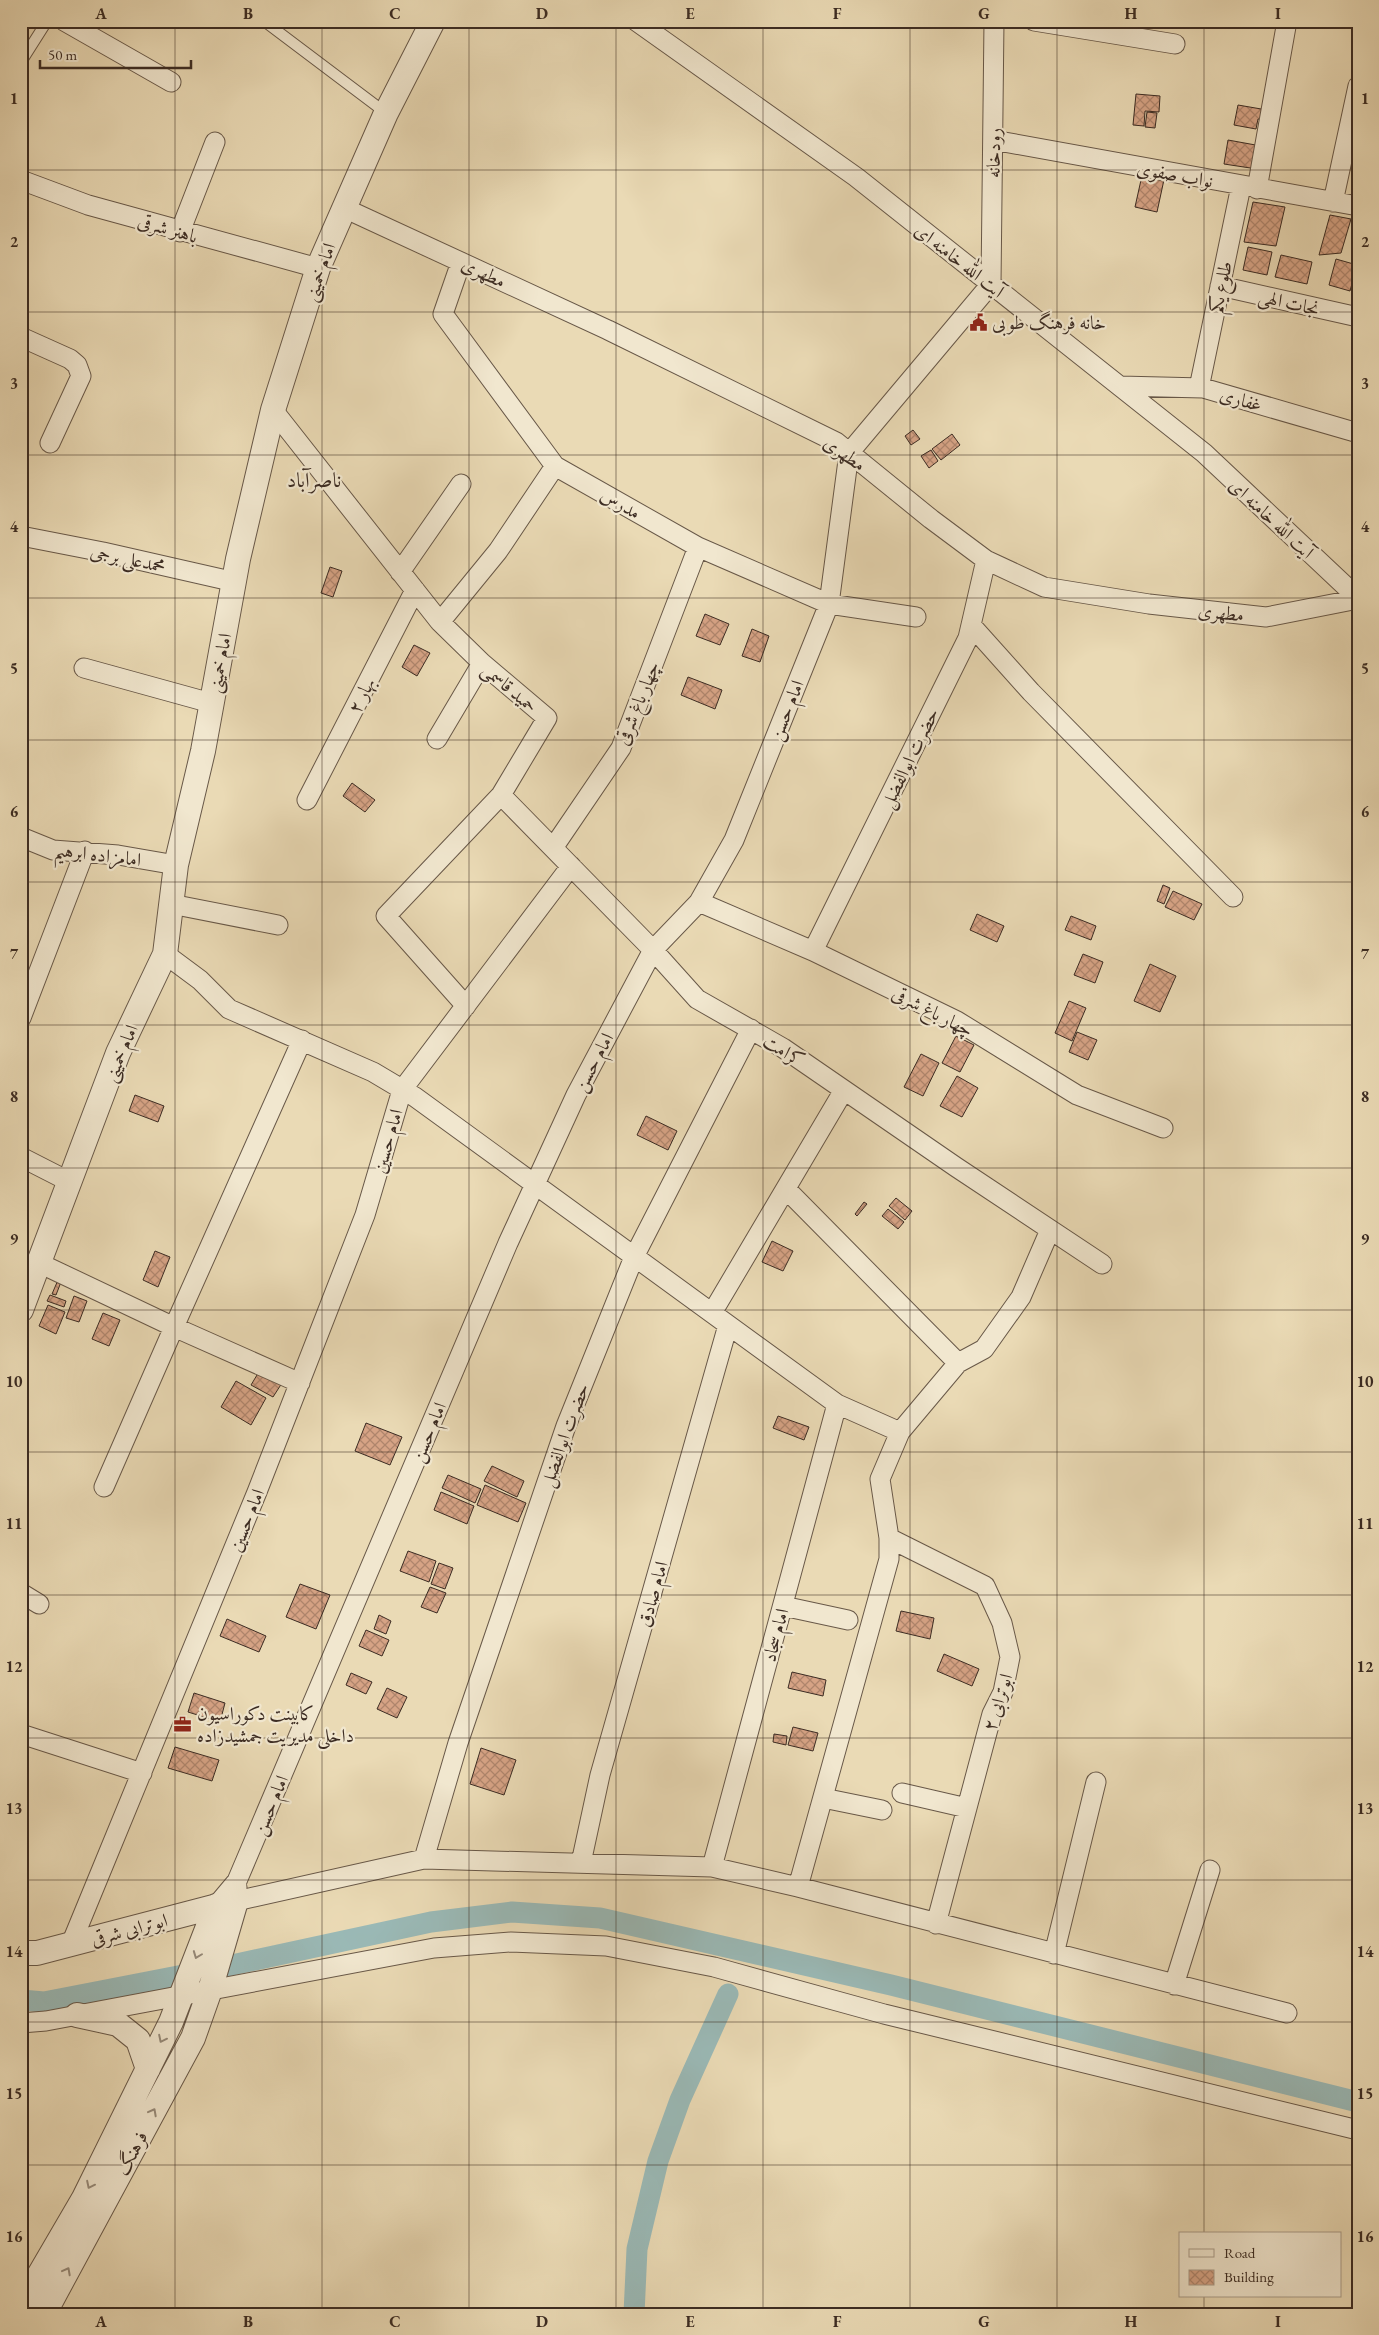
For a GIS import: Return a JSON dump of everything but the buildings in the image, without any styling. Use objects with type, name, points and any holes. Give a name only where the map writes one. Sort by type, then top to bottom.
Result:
[{"type":"street","points":[[64,21],[171,82]]},
{"type":"street","name":"امام خمینی","points":[[21,1310],[118,1053],[165,954],[176,865],[203,751],[238,559],[273,410],[318,268],[386,114],[433,21]]},
{"type":"street","name":"آیت الله خامنه ای","points":[[636,21],[856,177],[1204,453],[1358,598]]},
{"type":"street","name":"رودخانه","points":[[992,284],[994,21]]},
{"type":"street","points":[[1034,21],[1175,44]]},
{"type":"street","name":"طلوع یکم","points":[[1199,388],[1220,286],[1249,187],[1287,21]]},
{"type":"street","points":[[1333,202],[1358,86]]},
{"type":"street","name":"نواب صفوی","points":[[993,140],[1358,206]]},
{"type":"street","points":[[180,232],[215,142]]},
{"type":"street","name":"باهنر شرقی","points":[[21,180],[88,205],[180,232],[318,268]]},
{"type":"street","name":"مطهری","points":[[344,208],[696,373],[836,442],[931,519],[986,560],[1044,587],[1149,604],[1266,617],[1358,598]]},
{"type":"street","name":"مدرس","points":[[461,262],[443,314],[555,466],[698,547],[828,604],[916,617]]},
{"type":"street","points":[[849,453],[992,284]]},
{"type":"street","name":"نجات الهی","points":[[1220,286],[1358,317]]},
{"type":"street","points":[[21,337],[70,359],[77,365],[81,376],[50,443]]},
{"type":"street","name":"غفاری","points":[[1120,386],[1199,388],[1358,433]]},
{"type":"street","name":"حمید قاسمی","points":[[273,410],[440,622],[482,663],[547,718],[501,795],[386,916],[466,1006]]},
{"type":"street","name":"امام حسن","points":[[226,1908],[508,1244],[576,1095],[653,950],[699,902],[734,840],[828,604],[849,453]]},
{"type":"street","points":[[440,622],[498,551],[555,466]]},
{"type":"street","points":[[400,572],[461,484]]},
{"type":"street","name":"محمدعلی برجی","points":[[21,536],[235,582]]},
{"type":"street","name":"چهار باغ شرقی","points":[[553,848],[621,748],[698,547]]},
{"type":"street","name":"حضرت ابوالفضل","points":[[813,951],[968,638],[986,560]]},
{"type":"street","name":"بهار ۲","points":[[307,800],[415,590]]},
{"type":"street","points":[[970,625],[1031,692],[1233,897]]},
{"type":"street","points":[[438,739],[482,663]]},
{"type":"street","points":[[84,668],[211,702]]},
{"type":"street","name":"کرامت","points":[[501,795],[653,950],[697,999],[783,1048],[1102,1264]]},
{"type":"street","name":"امامزاده ابرهیم","points":[[21,837],[53,850],[85,851],[176,865]]},
{"type":"street","points":[[21,1018],[85,851]]},
{"type":"street","points":[[402,1090],[571,866]]},
{"type":"street","name":"چهار باغ شرقی","points":[[699,902],[813,951],[957,1021],[1077,1095],[1163,1128]]},
{"type":"street","points":[[171,904],[278,925]]},
{"type":"street","points":[[165,954],[200,980],[229,1009],[373,1072],[402,1090],[837,1404],[900,1432]]},
{"type":"street","name":"حضرت ابوالفضل","points":[[424,1859],[458,1744],[566,1426],[634,1257],[751,1030]]},
{"type":"street","points":[[104,1488],[302,1040]]},
{"type":"street","name":"امام حسین","points":[[71,1944],[300,1383],[365,1215],[402,1090]]},
{"type":"street","points":[[712,1313],[844,1090]]},
{"type":"street","points":[[21,1157],[70,1182]]},
{"type":"street","points":[[786,1189],[958,1364]]},
{"type":"street","points":[[798,1887],[889,1559],[889,1538],[880,1479],[900,1432],[958,1364],[984,1349],[1021,1297],[1050,1230]]},
{"type":"street","points":[[39,1263],[174,1327],[300,1383]]},
{"type":"street","name":"امام صادق","points":[[581,1863],[600,1775],[728,1325]]},
{"type":"street","name":"امام سجاد","points":[[712,1867],[837,1404]]},
{"type":"street","name":"ابوترابی ۲","points":[[889,1538],[986,1586],[1002,1622],[1010,1657],[1008,1677],[992,1714],[936,1924]]},
{"type":"street","points":[[21,1593],[39,1604]]},
{"type":"street","points":[[783,1606],[848,1620]]},
{"type":"street","points":[[21,1734],[142,1773]]},
{"type":"street","points":[[1054,1954],[1096,1782]]},
{"type":"street","points":[[902,1792],[967,1808]]},
{"type":"street","points":[[823,1798],[882,1810]]},
{"type":"street","points":[[226,1908],[424,1859],[712,1867],[798,1887],[1287,2013]]},
{"type":"street","points":[[1174,1985],[1210,1870]]},
{"type":"street","name":"ابوترابی شرقی","points":[[21,1953],[37,1953],[226,1908]]},
{"type":"street","name":"فرهنگ","points":[[44,2314],[193,2038],[212,1984],[226,1908]]},
{"type":"street","name":"فرهنگ","points":[[21,2306],[84,2198],[171,2022],[184,1988],[226,1908]]},
{"type":"street","points":[[21,2023],[77,2015],[184,1988],[434,1948],[511,1942],[606,1946],[714,1967],[884,2014],[1358,2130]]},
{"type":"street","points":[[77,2015],[118,2024],[125,2029],[138,2040],[148,2069]]},
{"type":"lane","points":[[21,62],[47,21]]},
{"type":"lane","points":[[264,21],[386,114]]},
{"type":"waterway","points":[[21,2000],[44,2002],[209,1970],[431,1922],[512,1912],[600,1918],[891,1985],[1358,2102]]},
{"type":"waterway","points":[[634,2314],[637,2249],[658,2161],[680,2100],[728,1994]]},
{"type":"place","name":"خانه فرهنگ طوبی","points":[[978,322]]},
{"type":"place","name":"کابینت دکوراسیون داخلی مدیریت جمشیدزاده","points":[[183,1724]]},
{"type":"district","name":"ناصرآباد","points":[[314,480]]}]
